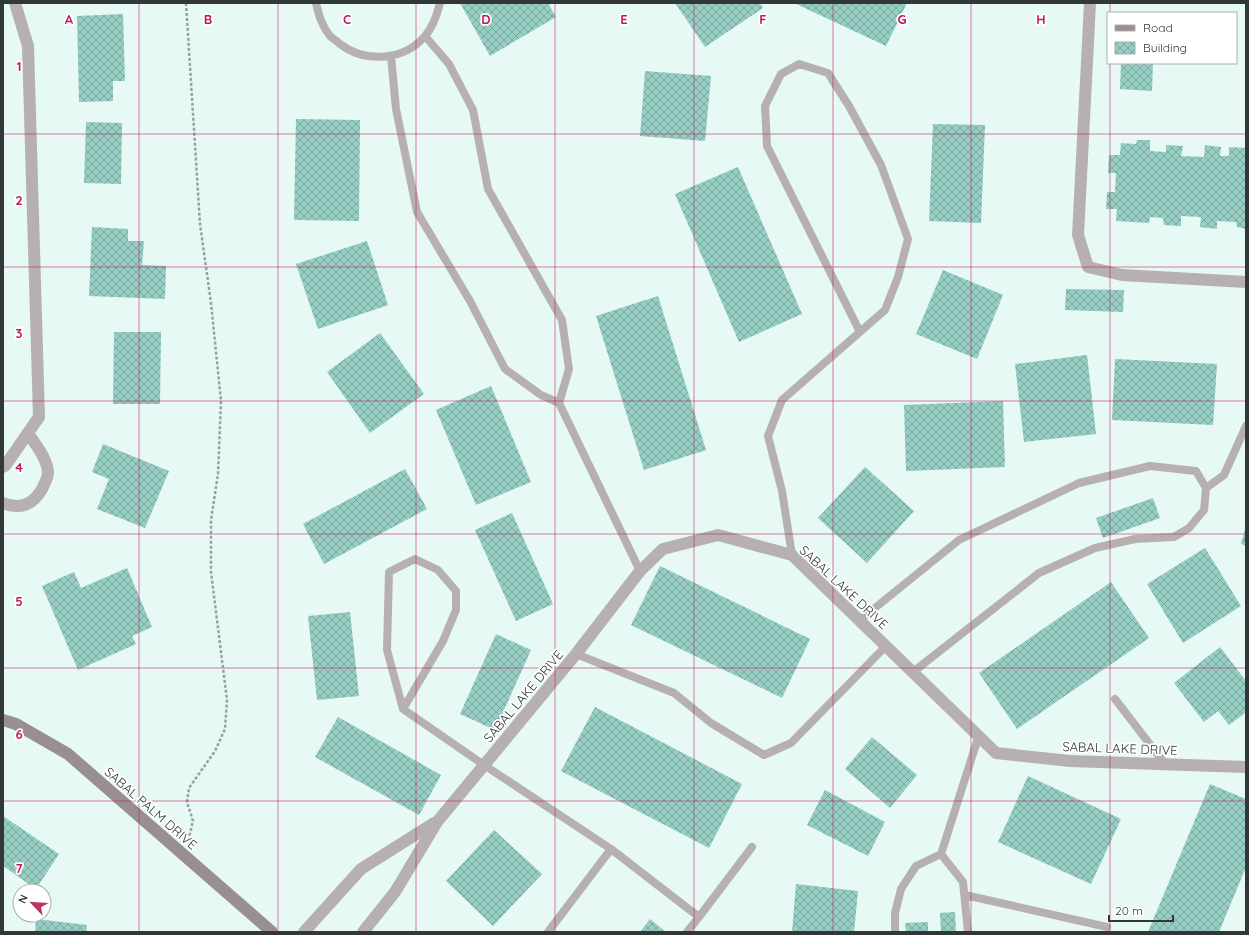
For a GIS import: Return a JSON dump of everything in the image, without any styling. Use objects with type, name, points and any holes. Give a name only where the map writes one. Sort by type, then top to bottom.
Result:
[{"type":"street","points":[[3,467],[39,417],[29,62],[28,46],[15,3]]},
{"type":"street","points":[[1090,3],[1078,235],[1088,267],[1122,275],[1246,282]]},
{"type":"street","points":[[3,503],[12,506],[24,506],[33,501],[47,481],[48,471],[42,454],[28,433]]},
{"type":"street","name":"SABAL LAKE DRIVE","points":[[364,932],[395,892],[437,822],[576,654],[640,572],[663,549],[718,535],[792,555],[996,753],[1070,761],[1246,767]]},
{"type":"street","name":"SABAL PALM DRIVE","points":[[3,720],[16,724],[68,754],[272,932]]},
{"type":"street","name":"SABAL LAKE DRIVE","points":[[304,932],[362,869],[437,822]]},
{"type":"lane","points":[[316,3],[319,18],[331,37],[348,50],[369,57],[391,56],[409,49],[425,36],[436,19],[440,3]]},
{"type":"lane","points":[[425,36],[449,64],[473,110],[488,189],[562,320],[568,369],[559,403]]},
{"type":"lane","points":[[391,56],[396,110],[417,212],[470,301],[505,369],[541,395],[559,403],[640,572]]},
{"type":"lane","points":[[792,555],[782,491],[768,436],[782,400],[860,332],[885,310],[898,278],[908,239],[880,165],[849,106],[828,73],[799,64],[781,74],[765,106],[767,146],[860,332]]},
{"type":"lane","points":[[1206,488],[1224,475],[1246,426]]},
{"type":"lane","points":[[860,620],[959,540],[1079,483],[1150,466],[1196,471],[1206,488],[1204,510],[1189,528],[1174,536],[1135,539],[1095,548],[1039,573],[913,672]]},
{"type":"lane","points":[[403,709],[443,641],[456,610],[456,591],[438,570],[415,559],[389,572],[387,650],[403,709],[484,765],[611,849],[699,917]]},
{"type":"lane","points":[[576,654],[674,693],[711,722],[764,755],[791,743],[886,646]]},
{"type":"lane","points":[[1115,699],[1165,764]]},
{"type":"lane","points":[[895,932],[895,913],[901,889],[916,866],[941,854],[979,735]]},
{"type":"lane","points":[[687,932],[752,847]]},
{"type":"lane","points":[[548,932],[611,849]]},
{"type":"lane","points":[[941,854],[964,882],[968,932]]},
{"type":"lane","points":[[965,895],[1108,927]]},
{"type":"path","points":[[180,852],[189,838],[193,821],[187,802],[189,788],[214,751],[225,729],[227,700],[211,572],[211,520],[218,474],[220,401],[211,303],[200,224],[186,3]]},
{"type":"building","points":[[460,3],[548,3],[556,17],[490,56]]},
{"type":"building","points":[[675,3],[760,3],[763,8],[705,47]]},
{"type":"building","points":[[794,3],[907,3],[886,46]]},
{"type":"building","points":[[123,14],[125,81],[113,81],[113,101],[79,102],[77,16]]},
{"type":"building","points":[[1121,64],[1153,64],[1152,91],[1120,89]]},
{"type":"building","points":[[645,71],[711,76],[705,141],[640,136]]},
{"type":"building","points":[[296,119],[360,120],[359,221],[294,220]]},
{"type":"building","points":[[86,122],[122,123],[121,184],[84,183]]},
{"type":"building","points":[[933,124],[985,125],[981,223],[929,221]]},
{"type":"building","points":[[1137,140],[1150,140],[1150,151],[1166,152],[1166,145],[1183,146],[1181,156],[1204,157],[1205,145],[1221,147],[1220,156],[1229,156],[1229,147],[1246,148],[1246,229],[1237,227],[1236,222],[1217,221],[1217,229],[1200,227],[1201,217],[1181,216],[1181,226],[1164,225],[1163,218],[1150,217],[1149,223],[1116,221],[1117,209],[1106,209],[1107,192],[1115,192],[1116,173],[1108,173],[1109,155],[1120,155],[1121,143],[1136,144]]},
{"type":"building","points":[[738,167],[802,314],[739,342],[675,194]]},
{"type":"building","points":[[92,227],[128,229],[128,241],[144,241],[142,265],[166,266],[165,299],[89,296]]},
{"type":"building","points":[[367,241],[388,305],[318,329],[296,264]]},
{"type":"building","points":[[943,270],[1003,295],[977,359],[916,334]]},
{"type":"building","points":[[1066,289],[1124,290],[1123,312],[1065,310]]},
{"type":"building","points":[[658,296],[706,450],[644,470],[596,316]]},
{"type":"building","points":[[114,332],[161,332],[160,404],[113,404]]},
{"type":"building","points":[[380,333],[424,394],[370,433],[327,372]]},
{"type":"building","points":[[1087,355],[1096,434],[1024,442],[1015,364]]},
{"type":"building","points":[[1115,359],[1217,364],[1213,425],[1112,420]]},
{"type":"building","points":[[491,386],[531,482],[476,505],[436,410]]},
{"type":"building","points":[[1003,401],[1005,467],[906,471],[904,405]]},
{"type":"building","points":[[103,444],[169,471],[145,528],[97,509],[109,479],[92,472]]},
{"type":"building","points":[[865,467],[914,511],[867,563],[818,518]]},
{"type":"building","points":[[405,469],[427,509],[324,564],[303,524]]},
{"type":"building","points":[[1153,498],[1160,518],[1103,538],[1096,518]]},
{"type":"building","points":[[512,513],[553,604],[516,621],[475,530]]},
{"type":"building","points":[[1246,526],[1246,546],[1241,544]]},
{"type":"building","points":[[1205,548],[1241,606],[1183,643],[1147,584]]},
{"type":"building","points":[[660,566],[810,639],[782,698],[631,625]]},
{"type":"building","points":[[127,568],[152,627],[132,636],[136,644],[78,670],[42,586],[74,572],[81,588]]},
{"type":"building","points":[[1111,582],[1149,638],[1017,729],[979,673]]},
{"type":"building","points":[[350,612],[359,696],[317,700],[308,616]]},
{"type":"building","points":[[496,634],[531,650],[495,730],[460,714]]},
{"type":"building","points":[[1220,647],[1246,681],[1246,714],[1245,713],[1229,725],[1218,711],[1204,722],[1174,683]]},
{"type":"building","points":[[595,707],[742,784],[709,848],[561,771]]},
{"type":"building","points":[[338,717],[441,775],[419,815],[315,757]]},
{"type":"building","points":[[872,737],[917,775],[890,808],[845,769]]},
{"type":"building","points":[[1028,776],[1121,819],[1091,884],[998,842]]},
{"type":"building","points":[[1210,784],[1246,799],[1246,867],[1219,932],[1148,932]]},
{"type":"building","points":[[825,790],[885,822],[868,856],[807,825]]},
{"type":"building","points":[[3,816],[59,854],[40,883],[27,883],[3,866]]},
{"type":"building","points":[[494,830],[542,874],[493,926],[446,881]]},
{"type":"building","points":[[796,884],[858,891],[854,932],[792,932]]},
{"type":"building","points":[[955,912],[956,932],[941,932],[940,913]]},
{"type":"building","points":[[650,919],[666,932],[640,932]]},
{"type":"building","points":[[52,921],[87,925],[86,932],[35,932],[36,923],[52,923]]},
{"type":"building","points":[[928,922],[928,932],[906,932],[905,923]]}]
